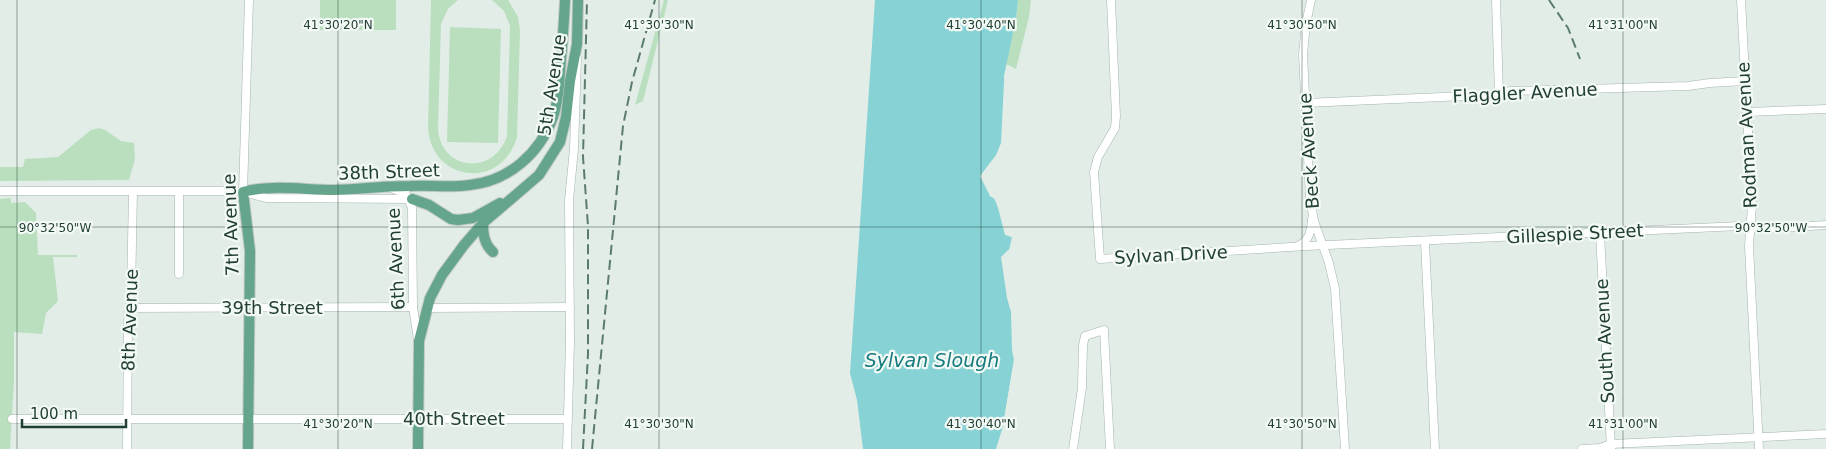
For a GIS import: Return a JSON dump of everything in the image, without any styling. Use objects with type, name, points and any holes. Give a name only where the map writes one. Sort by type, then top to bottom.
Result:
[{"type":"main road","name":"5th Avenue","points":[[528,157],[543,138],[554,116],[565,0]]},
{"type":"main road","name":"5th Avenue","points":[[521,191],[539,175],[560,142],[566,118],[577,44],[578,0]]},
{"type":"main road","name":"38th Street","points":[[243,192],[261,188],[334,190],[458,186],[483,183],[507,174],[520,166],[528,157]]},
{"type":"main road","points":[[411,199],[429,205],[451,219],[466,220],[521,191]]},
{"type":"main road","name":"6th Avenue","points":[[418,449],[419,342],[430,298],[442,275],[456,255],[483,223],[521,191]]},
{"type":"main road","name":"7th Avenue","points":[[243,192],[250,250],[248,449]]},
{"type":"main road","points":[[483,223],[487,247],[493,252]]},
{"type":"street","name":"7th Avenue","points":[[243,192],[249,0]]},
{"type":"street","name":"Sylvan Drive","points":[[1111,0],[1116,116],[1115,128],[1098,157],[1094,172],[1100,259],[1323,246]]},
{"type":"street","name":"Beck Avenue","points":[[1311,0],[1304,45],[1305,103],[1312,209],[1335,289],[1345,449]]},
{"type":"street","points":[[1496,0],[1499,93]]},
{"type":"street","name":"Rodman Avenue","points":[[1741,0],[1752,206],[1749,246],[1759,449]]},
{"type":"street","points":[[567,449],[570,361],[569,200],[577,92],[577,44]]},
{"type":"street","name":"Flaggler Avenue","points":[[1305,103],[1488,95],[1511,91],[1688,86],[1745,81]]},
{"type":"street","points":[[1747,112],[1826,109]]},
{"type":"street","name":"6th Avenue","points":[[389,187],[402,191],[411,199],[413,307],[419,342]]},
{"type":"street","name":"38th Street","points":[[0,191],[243,192],[266,198],[411,199]]},
{"type":"street","name":"8th Avenue","points":[[127,449],[128,322],[133,192]]},
{"type":"street","points":[[178,192],[179,274]]},
{"type":"street","points":[[1297,247],[1305,243],[1310,234],[1312,209]]},
{"type":"street","name":"Gillespie Street","points":[[1323,246],[1740,226],[1762,228],[1826,225]]},
{"type":"street","name":"South Avenue","points":[[1600,233],[1611,447]]},
{"type":"street","points":[[1425,242],[1434,449]]},
{"type":"street","name":"39th Street","points":[[130,308],[413,307]]},
{"type":"street","points":[[427,308],[570,308]]},
{"type":"street","points":[[1073,449],[1082,388],[1085,336],[1104,330],[1110,449]]},
{"type":"street","name":"40th Street","points":[[12,419],[567,419]]},
{"type":"street","points":[[1582,449],[1826,434]]},
{"type":"green space","points":[[320,0],[396,0],[396,30],[320,30]]},
{"type":"green space","points":[[431,0],[458,0],[448,9],[441,24],[438,129],[441,143],[448,153],[458,160],[469,163],[491,158],[500,149],[507,136],[510,26],[504,11],[492,0],[508,0],[518,17],[520,31],[517,137],[509,154],[497,166],[483,172],[468,173],[454,169],[441,160],[432,146],[428,128]]},
{"type":"green space","points":[[664,0],[668,0],[643,101],[635,105]]},
{"type":"green space","points":[[1018,0],[1031,0],[1029,17],[1016,69],[1006,64],[1016,19]]},
{"type":"green space","points":[[450,27],[501,29],[498,143],[447,142]]},
{"type":"green space","points":[[99,128],[121,141],[134,143],[135,159],[129,180],[0,181],[0,167],[23,167],[25,159],[58,157],[91,130]]},
{"type":"green space","points":[[11,198],[11,203],[25,202],[36,213],[38,255],[77,255],[77,257],[53,257],[58,301],[46,313],[42,334],[14,332],[14,380],[10,449],[0,449],[0,199]]},
{"type":"water","name":"Sylvan Slough","points":[[875,0],[1018,0],[1004,76],[1005,127],[1001,151],[985,177],[1012,237],[1009,250],[1003,259],[1013,315],[1014,360],[999,449],[863,449],[857,400],[850,373]]},
{"type":"pier","points":[[1006,81],[1007,127],[1004,152],[987,178],[998,198],[1005,222],[1015,238],[1005,235],[996,200],[990,196],[980,176],[996,155],[1001,143],[1004,82]]},
{"type":"pier","points":[[1012,249],[1006,259],[1016,315],[1016,360],[1007,427],[1001,449],[996,449],[1003,426],[1014,360],[1011,312],[1001,257],[1008,250]]},
{"type":"railway","points":[[583,449],[588,354],[588,226],[583,157],[587,0]]},
{"type":"railway","points":[[592,449],[623,126],[632,82],[655,0]]},
{"type":"railway","points":[[1549,0],[1568,28],[1580,59]]}]
